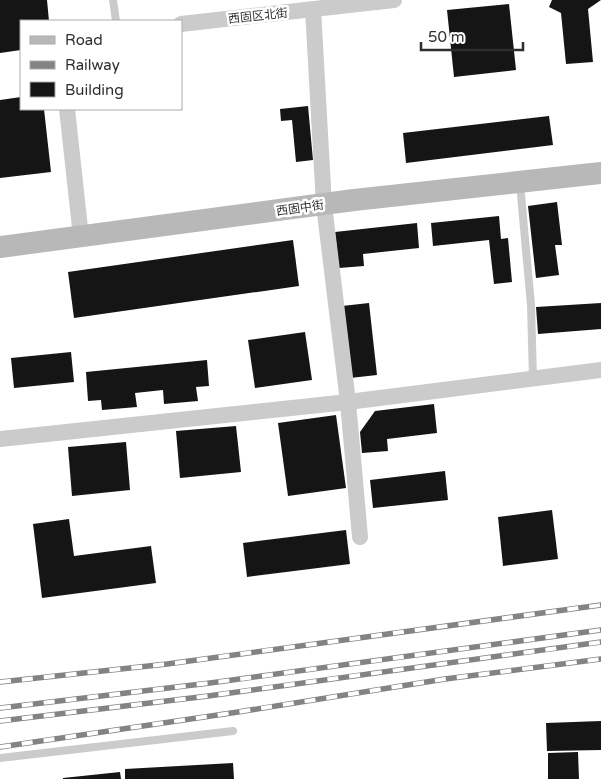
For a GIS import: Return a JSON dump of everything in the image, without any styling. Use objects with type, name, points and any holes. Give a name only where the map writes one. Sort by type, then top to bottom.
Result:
[{"type":"street","name":"西固区北街","points":[[182,24],[394,0]]},
{"type":"street","points":[[313,10],[324,205],[348,402],[360,537]]},
{"type":"street","points":[[67,110],[81,237]]},
{"type":"street","name":"西固中街","points":[[0,247],[324,205],[601,173]]},
{"type":"street","points":[[0,439],[348,402],[601,370]]},
{"type":"lane","points":[[113,0],[116,20]]},
{"type":"lane","points":[[520,182],[531,305],[533,379]]},
{"type":"lane","points":[[0,758],[233,731]]},
{"type":"building","points":[[0,0],[47,0],[49,20],[20,20],[20,50],[0,53]]},
{"type":"building","points":[[552,0],[601,0],[588,9],[593,62],[566,64],[561,13],[549,7]]},
{"type":"building","points":[[509,4],[516,70],[454,77],[447,10]]},
{"type":"building","points":[[20,97],[20,110],[44,110],[51,172],[0,178],[0,100]]},
{"type":"building","points":[[308,106],[313,160],[296,162],[292,120],[281,121],[280,109]]},
{"type":"building","points":[[549,116],[553,145],[406,163],[403,133]]},
{"type":"building","points":[[557,202],[562,245],[555,245],[559,275],[536,278],[528,206]]},
{"type":"building","points":[[499,216],[501,239],[508,238],[512,282],[494,284],[489,240],[433,246],[431,223]]},
{"type":"building","points":[[417,223],[419,248],[363,254],[364,266],[339,268],[335,232]]},
{"type":"building","points":[[293,240],[299,286],[74,318],[68,272]]},
{"type":"building","points":[[369,303],[377,375],[350,378],[342,306]]},
{"type":"building","points":[[601,303],[601,329],[538,334],[536,307]]},
{"type":"building","points":[[305,332],[312,380],[255,388],[248,340]]},
{"type":"building","points":[[71,352],[74,382],[14,388],[11,358]]},
{"type":"building","points":[[207,360],[209,386],[196,387],[198,401],[164,404],[163,390],[135,393],[137,407],[102,410],[101,400],[88,401],[86,372]]},
{"type":"building","points":[[434,404],[437,433],[387,439],[388,451],[362,453],[360,432],[375,411]]},
{"type":"building","points":[[336,415],[346,488],[288,496],[278,423]]},
{"type":"building","points":[[236,426],[241,472],[180,478],[176,431]]},
{"type":"building","points":[[126,442],[130,490],[72,496],[68,447]]},
{"type":"building","points":[[445,471],[448,500],[373,508],[370,480]]},
{"type":"building","points":[[552,510],[558,559],[503,566],[498,517]]},
{"type":"building","points":[[69,519],[74,556],[151,546],[156,583],[42,598],[33,524]]},
{"type":"building","points":[[346,530],[350,564],[247,577],[243,543]]},
{"type":"building","points":[[601,721],[601,750],[547,751],[546,723]]},
{"type":"building","points":[[578,752],[579,779],[548,779],[548,753]]},
{"type":"building","points":[[233,763],[234,779],[125,779],[125,769]]},
{"type":"building","points":[[120,772],[121,779],[63,779],[63,778]]},
{"type":"railway","points":[[0,682],[167,664],[601,605]]},
{"type":"railway","points":[[0,708],[210,683],[601,630]]},
{"type":"railway","points":[[0,721],[208,696],[601,642]]},
{"type":"railway","points":[[0,747],[445,679],[601,659]]}]
